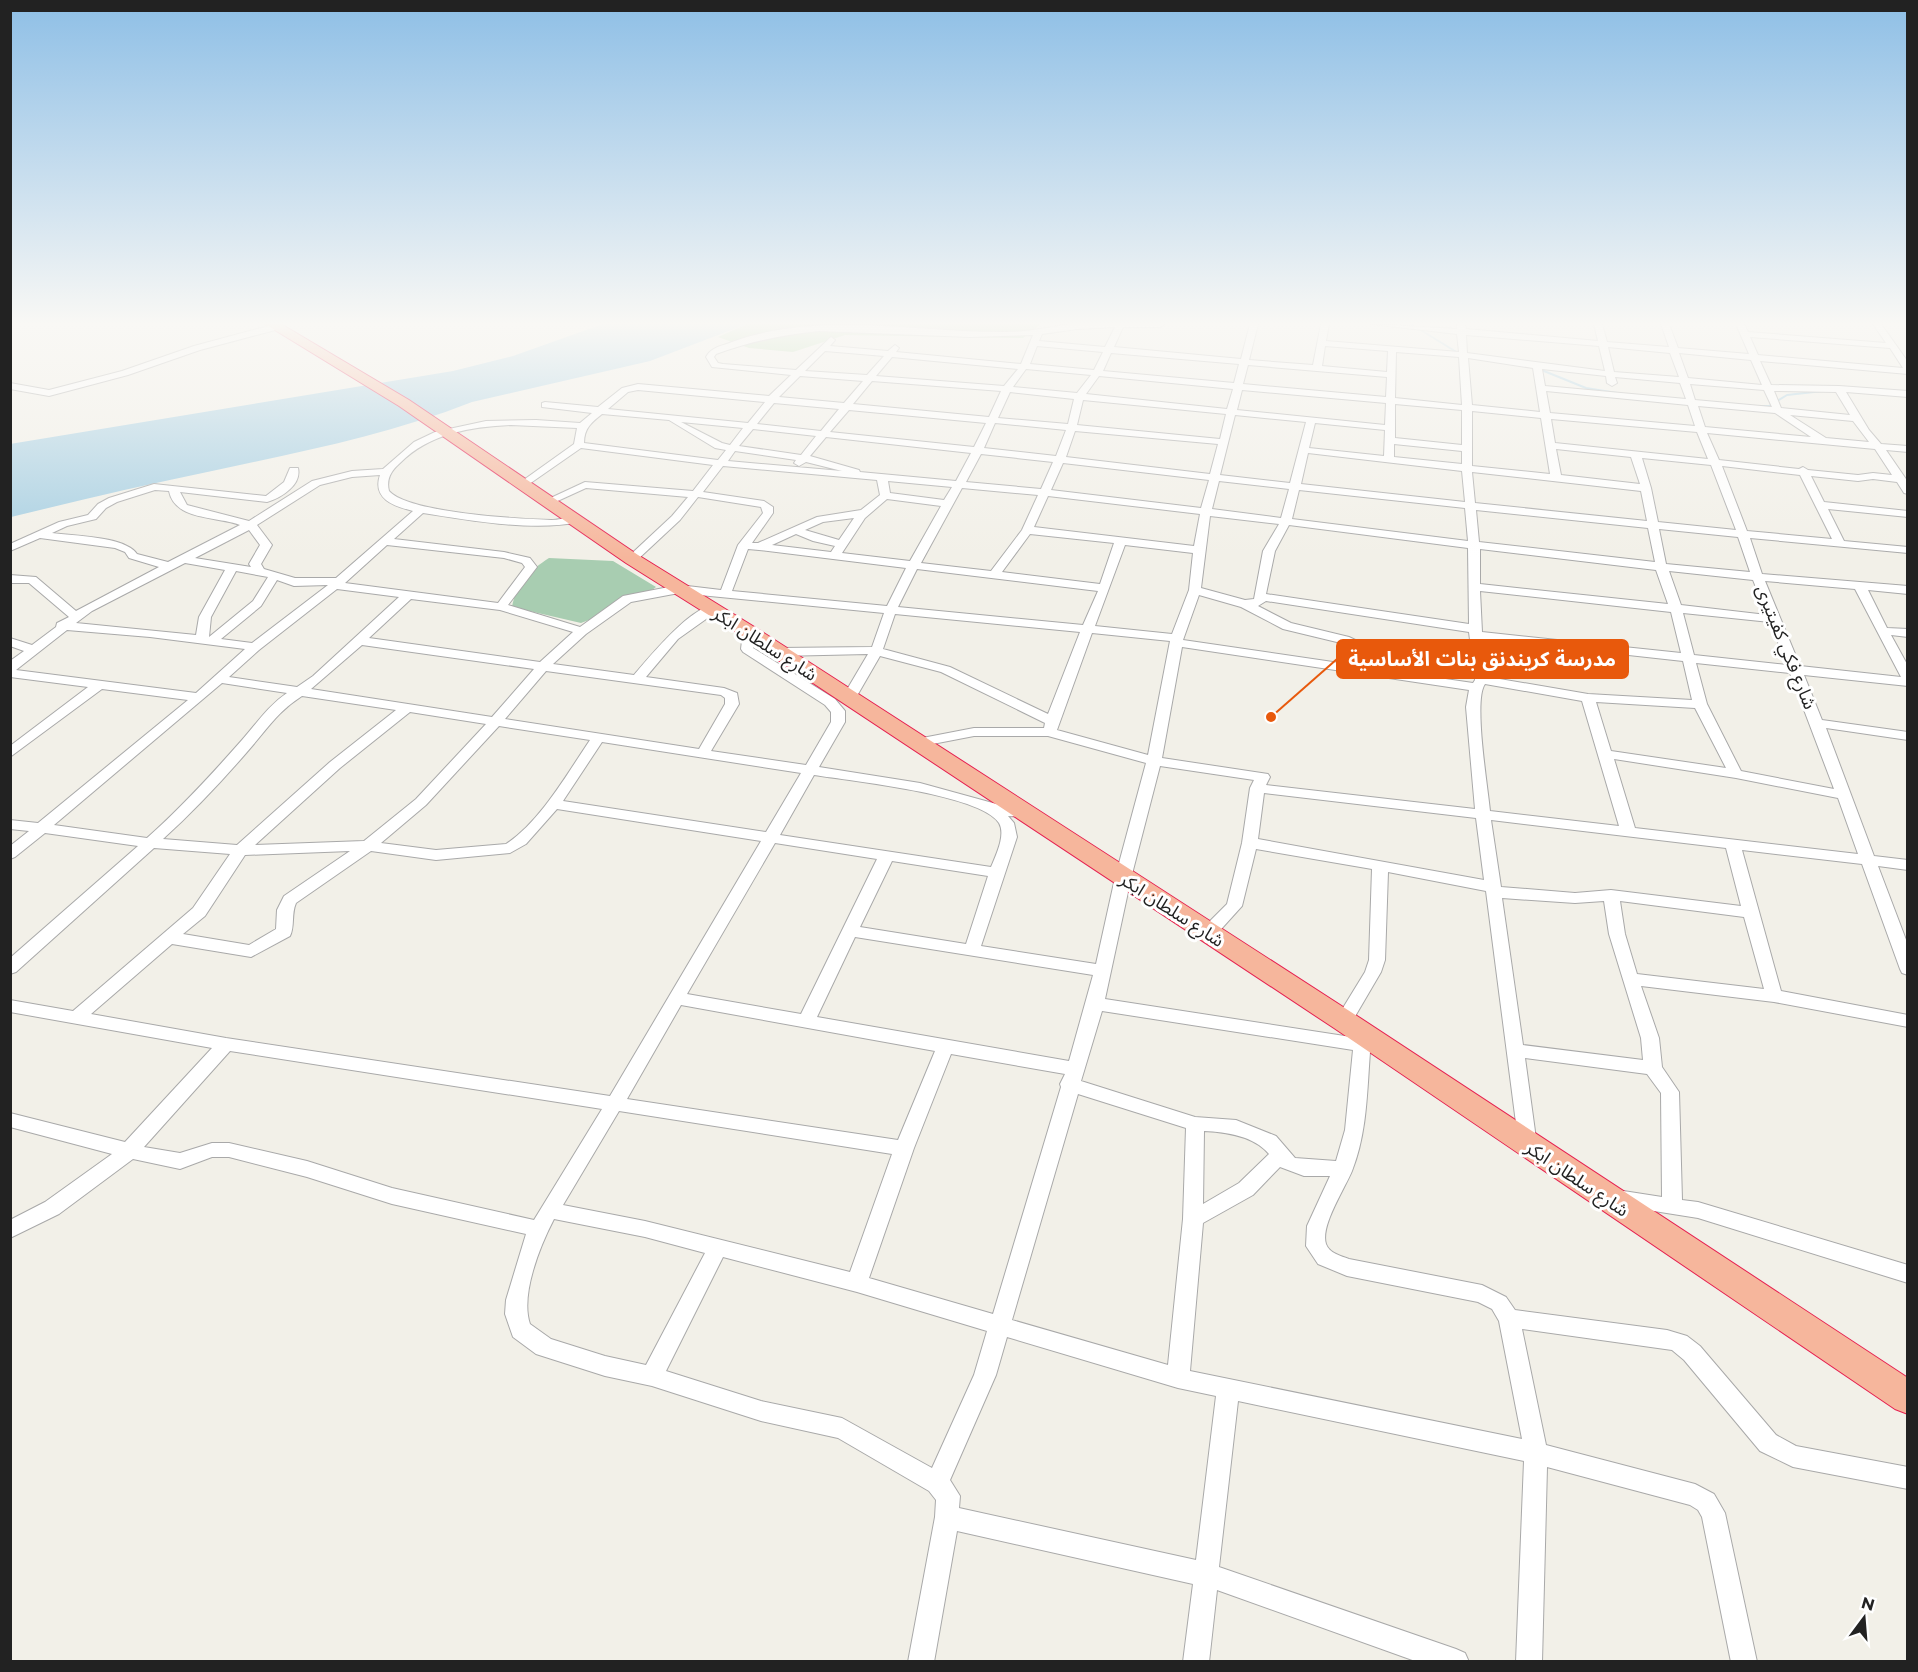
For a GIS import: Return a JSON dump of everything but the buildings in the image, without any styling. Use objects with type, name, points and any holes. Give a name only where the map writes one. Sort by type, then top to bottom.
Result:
[{"type":"highway","name":"شارع سلطان ابكر","points":[[398,402],[679,589],[719,601],[749,632],[1344,1021],[1373,1046],[1908,1398]]},
{"type":"street","points":[[574,520],[552,523],[421,509],[391,499],[383,492],[382,482],[386,472],[407,451],[439,429],[514,423],[582,426],[612,402]]},
{"type":"street","points":[[632,559],[662,534],[734,449],[748,426],[769,402]]},
{"type":"street","points":[[804,402],[1225,442]]},
{"type":"street","points":[[793,470],[850,402]]},
{"type":"street","points":[[849,698],[876,651],[891,609],[914,564],[960,484],[1001,402]]},
{"type":"street","points":[[995,574],[1027,530],[1045,493],[1072,427],[1078,402]]},
{"type":"street","points":[[1130,402],[1390,428]]},
{"type":"street","points":[[937,1484],[985,1375],[1071,1077],[1095,1004],[1123,878],[1154,761],[1178,640],[1195,590],[1201,530],[1235,402]]},
{"type":"street","points":[[1389,460],[1390,402]]},
{"type":"street","points":[[1401,402],[1908,450]]},
{"type":"street","points":[[1467,402],[1466,448],[1474,545],[1475,632],[1479,683],[1473,707],[1483,814],[1528,1146]]},
{"type":"street","points":[[1543,402],[1556,478]]},
{"type":"street","points":[[1691,402],[1856,418]]},
{"type":"street","name":"شارع فكي كفيتيرى","points":[[1691,402],[1743,534],[1757,576],[1817,723],[1908,969]]},
{"type":"street","points":[[1774,402],[1778,411],[1826,442]]},
{"type":"street","points":[[1847,402],[1908,491]]},
{"type":"street","points":[[545,405],[1215,475],[1470,506],[1908,550]]},
{"type":"street","points":[[668,418],[708,441],[734,449],[804,457],[840,465],[862,476]]},
{"type":"street","points":[[1245,604],[1260,602],[1269,551],[1286,521],[1311,421]]},
{"type":"street","points":[[579,445],[582,426]]},
{"type":"street","points":[[1389,440],[1466,448]]},
{"type":"street","points":[[522,486],[579,445],[722,463],[1045,493],[1474,545],[1908,591]]},
{"type":"street","points":[[1550,445],[1803,470],[1858,478],[1873,476],[1900,479]]},
{"type":"street","points":[[1304,450],[1646,488]]},
{"type":"street","points":[[1635,453],[1646,488],[1661,566],[1676,609],[1700,704],[1736,774]]},
{"type":"street","points":[[10,548],[63,524],[92,517],[107,503],[142,490],[159,486],[267,499],[276,496],[286,487],[294,470]]},
{"type":"street","points":[[1803,470],[1840,544]]},
{"type":"street","points":[[10,668],[75,616],[251,524],[316,483],[352,474],[386,472]]},
{"type":"street","points":[[882,478],[885,496]]},
{"type":"street","points":[[547,502],[585,485],[696,494],[751,501],[768,507],[768,513],[744,545],[719,601],[674,636],[637,680]]},
{"type":"street","points":[[174,488],[176,498],[183,507],[251,524],[262,534],[266,545],[255,564],[260,572]]},
{"type":"street","points":[[835,555],[864,513],[885,496],[947,504]]},
{"type":"street","points":[[1820,506],[1908,514]]},
{"type":"street","points":[[10,854],[199,697],[255,647],[337,583],[421,509]]},
{"type":"street","points":[[759,547],[777,536],[821,519],[864,513]]},
{"type":"street","points":[[796,530],[817,539],[842,544]]},
{"type":"street","points":[[1027,530],[1200,550]]},
{"type":"street","points":[[39,535],[118,545],[129,550],[133,556],[169,566]]},
{"type":"street","points":[[1051,727],[1069,673],[1105,588],[1121,540]]},
{"type":"street","points":[[384,541],[504,555],[526,560],[531,567],[501,607]]},
{"type":"street","points":[[744,545],[1105,588]]},
{"type":"street","points":[[183,559],[275,575],[294,582],[337,583],[501,607],[582,631]]},
{"type":"street","points":[[206,641],[205,617],[232,568]]},
{"type":"street","points":[[206,641],[257,603],[275,575]]},
{"type":"street","points":[[10,579],[32,579],[75,616]]},
{"type":"street","points":[[1476,587],[1774,619]]},
{"type":"street","points":[[1860,587],[1908,681]]},
{"type":"street","points":[[171,938],[250,951],[284,932],[285,910],[291,900],[302,890],[368,846],[421,802],[543,667],[582,631],[632,597],[679,589]]},
{"type":"street","points":[[1195,590],[1245,604],[1287,626],[1345,640],[1428,679]]},
{"type":"street","points":[[10,968],[151,843],[203,791],[276,706],[301,691],[360,641],[409,594]]},
{"type":"street","points":[[1260,597],[1475,632],[1908,681]]},
{"type":"street","points":[[719,601],[891,609],[1087,629],[1178,640],[1428,679],[1479,683],[1588,698],[1700,704]]},
{"type":"street","points":[[61,626],[255,647]]},
{"type":"street","points":[[1884,631],[1908,633]]},
{"type":"street","points":[[749,632],[745,645],[753,655],[818,693],[838,711],[838,722],[615,1103],[549,1210],[539,1229],[516,1300],[516,1314],[522,1330],[544,1347],[605,1366],[652,1376],[761,1411],[842,1428],[937,1484],[948,1496],[947,1516],[921,1662]]},
{"type":"street","points":[[360,641],[706,689],[732,696],[732,704],[703,753]]},
{"type":"street","points":[[10,642],[34,650]]},
{"type":"street","points":[[779,652],[876,651],[945,669],[971,679],[1051,727],[1154,761],[1263,777],[1257,788],[1250,843],[1234,906],[1209,933]]},
{"type":"street","points":[[10,673],[199,697]]},
{"type":"street","points":[[219,679],[920,786],[968,799],[994,810],[1028,814]]},
{"type":"street","points":[[10,753],[100,684]]},
{"type":"street","points":[[1588,698],[1628,831]]},
{"type":"street","points":[[78,1016],[199,912],[240,850],[335,765],[406,709]]},
{"type":"street","points":[[1817,723],[1908,736]]},
{"type":"street","points":[[917,743],[974,732],[1051,727]]},
{"type":"street","points":[[10,824],[151,843],[240,850],[368,846],[436,855],[510,848],[520,844],[552,804],[598,738]]},
{"type":"street","points":[[1605,754],[1736,774],[1843,795]]},
{"type":"street","points":[[1257,788],[1908,865]]},
{"type":"street","points":[[552,804],[998,873]]},
{"type":"street","points":[[972,950],[1010,833],[1006,823],[994,810]]},
{"type":"street","points":[[1250,843],[1325,853],[1380,867],[1493,890],[1575,898],[1611,895],[1752,913]]},
{"type":"street","points":[[1732,843],[1774,996]]},
{"type":"street","points":[[807,1019],[887,855]]},
{"type":"street","points":[[1344,1021],[1373,972],[1377,960],[1380,867]]},
{"type":"street","points":[[1611,895],[1617,934],[1650,1038],[1653,1068],[1667,1084],[1671,1098],[1672,1204]]},
{"type":"street","points":[[850,931],[1103,971]]},
{"type":"street","points":[[1630,979],[1774,996],[1908,1021]]},
{"type":"street","points":[[675,998],[807,1019],[946,1045],[1071,1077],[1196,1124],[1229,1125],[1269,1141],[1289,1164],[1304,1168],[1343,1169]]},
{"type":"street","points":[[1095,1004],[1373,1046],[1343,1169],[1317,1226],[1316,1246],[1325,1258],[1347,1267],[1482,1294],[1499,1303],[1509,1318],[1536,1453],[1528,1662]]},
{"type":"street","points":[[10,1006],[78,1016],[226,1044],[904,1148]]},
{"type":"street","points":[[10,1230],[52,1208],[128,1152],[226,1044]]},
{"type":"street","points":[[857,1283],[904,1148],[946,1045]]},
{"type":"street","points":[[1515,1050],[1653,1068]]},
{"type":"street","points":[[10,1120],[128,1152],[174,1161],[212,1150],[229,1150],[307,1169],[392,1196],[539,1229]]},
{"type":"street","points":[[1179,1378],[1193,1219],[1196,1124]]},
{"type":"street","points":[[1193,1219],[1246,1189],[1280,1155]]},
{"type":"street","points":[[1602,1196],[1672,1204],[1698,1210],[1908,1274]]},
{"type":"street","points":[[549,1210],[718,1248],[857,1283],[1179,1378],[1536,1453],[1695,1495],[1706,1502],[1713,1513],[1744,1662]]},
{"type":"street","points":[[652,1376],[718,1248]]},
{"type":"street","points":[[1509,1318],[1666,1339],[1679,1343],[1692,1353],[1768,1443],[1779,1451],[1793,1456],[1908,1478]]},
{"type":"street","points":[[1196,1662],[1228,1388]]},
{"type":"street","points":[[947,1516],[1205,1574],[1456,1662]]},
{"type":"green space","points":[[549,558],[613,561],[656,587],[652,590],[623,596],[597,617],[581,623],[512,607],[520,585]]},
{"type":"water","points":[[265,402],[472,402],[408,424],[311,450],[136,487],[11,517],[10,444]]},
{"type":"waterway","points":[[1762,406],[1769,406],[1776,402]]},
{"type":"place","name":"مدرسة كريندنق بنات الأساسية","points":[[1271,717]]}]
